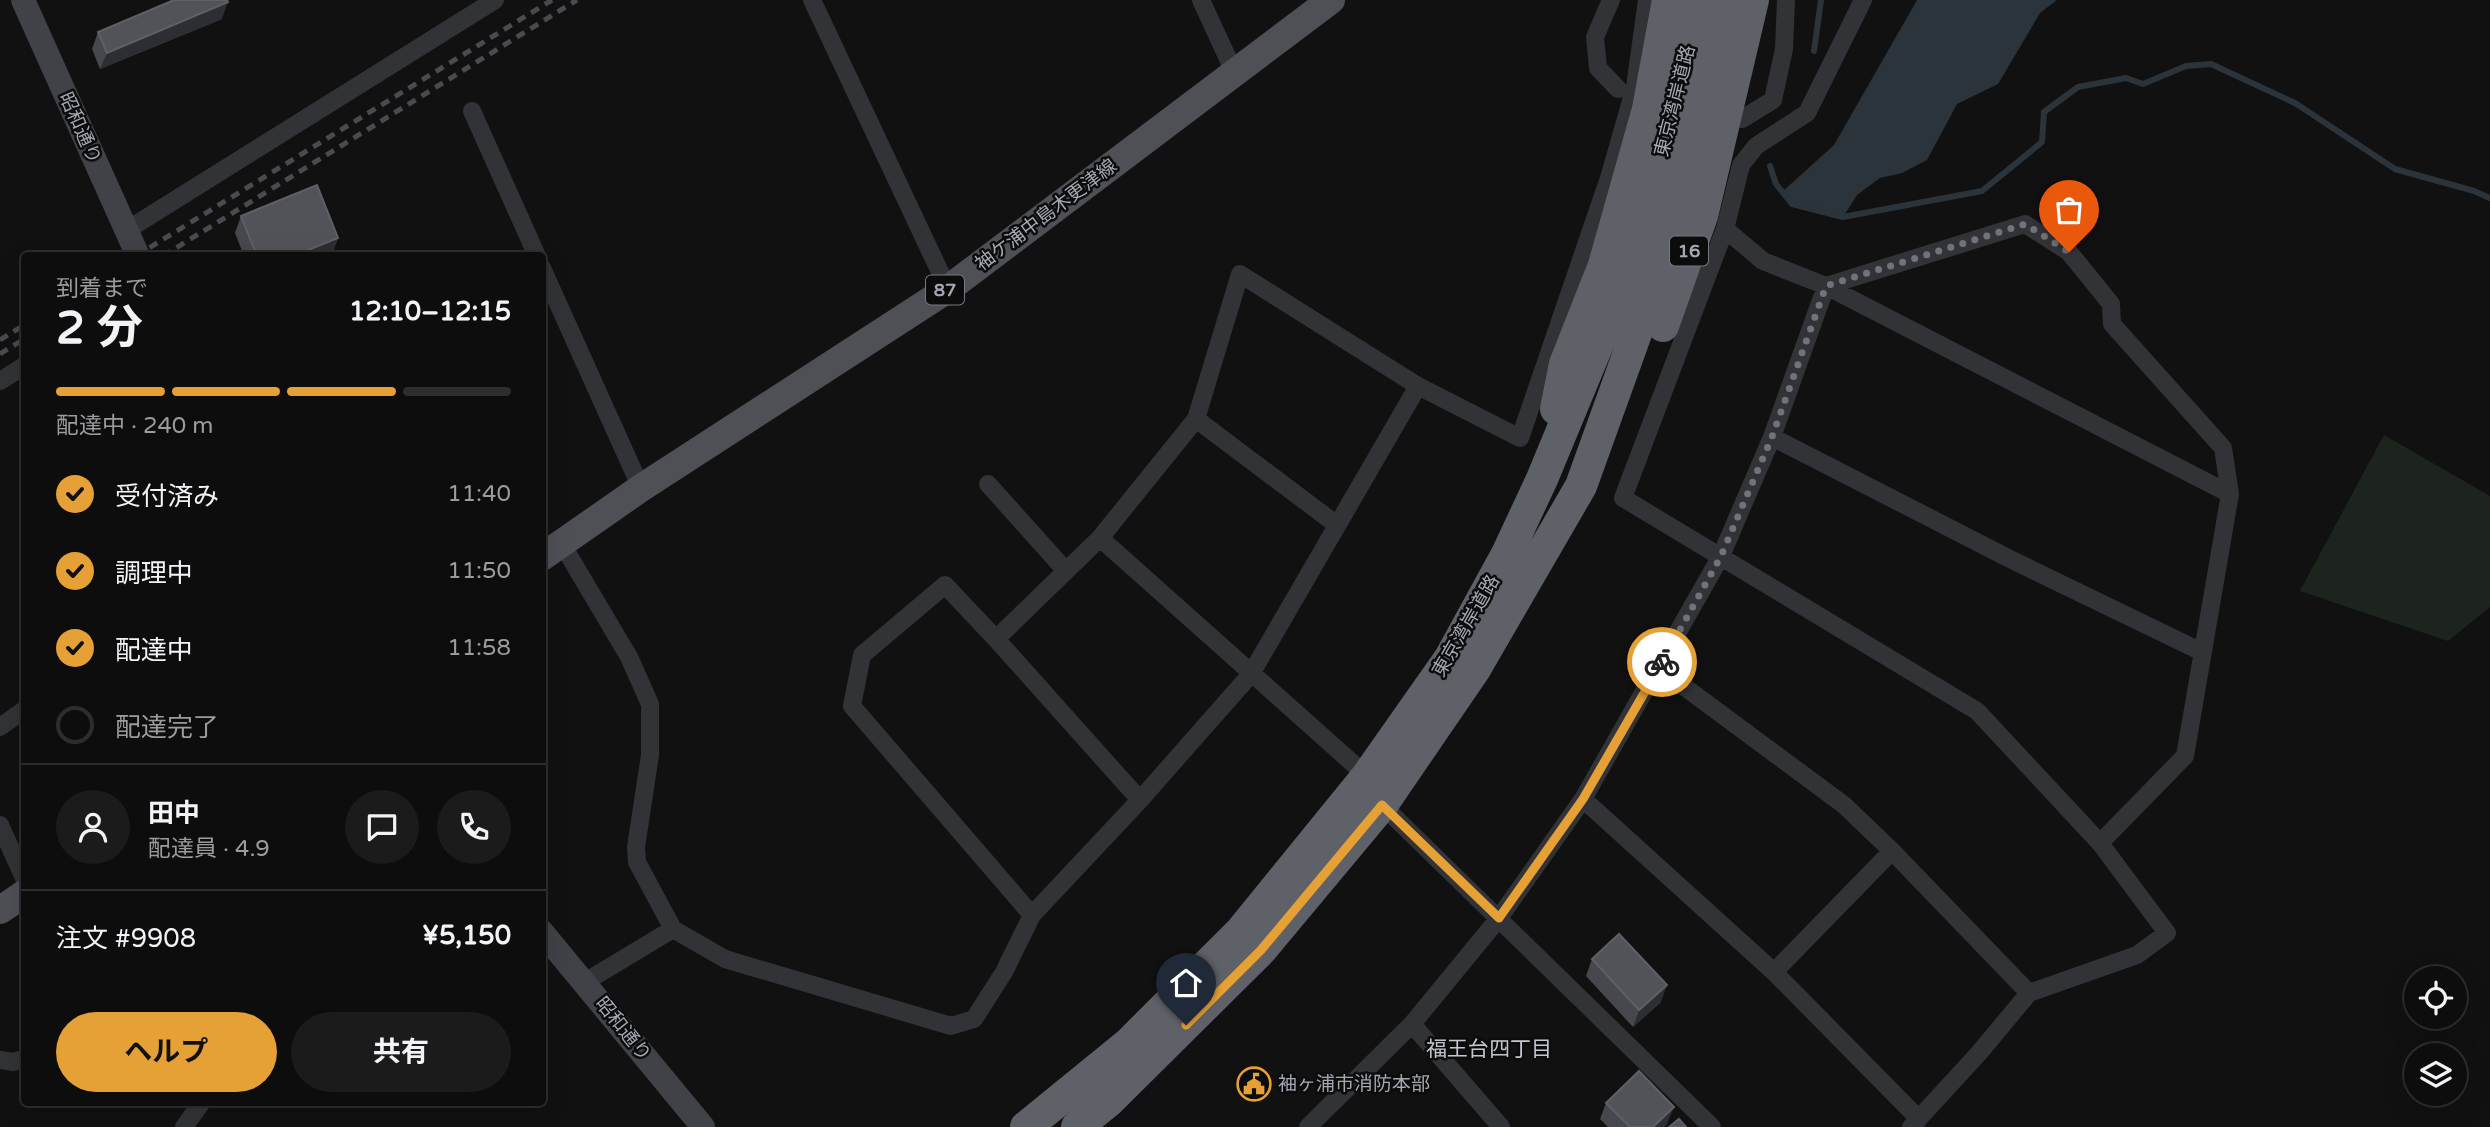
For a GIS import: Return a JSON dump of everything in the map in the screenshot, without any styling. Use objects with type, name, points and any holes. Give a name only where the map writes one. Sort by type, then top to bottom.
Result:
[{"type":"highway","points":[[1542,479],[1565,364],[1604,265],[1648,109],[1668,0]]},
{"type":"highway","name":"東京湾岸道路","points":[[1026,1127],[1128,1044],[1241,931],[1367,776],[1450,658],[1507,554],[1542,479],[1627,274],[1682,87],[1699,0]]},
{"type":"highway","name":"東京湾岸道路","points":[[1077,1127],[1110,1100],[1261,950],[1382,805],[1475,669],[1581,486],[1670,239],[1712,89],[1728,0]]},
{"type":"highway","name":"16","points":[[1581,486],[1642,385],[1702,216],[1753,0]]},
{"type":"main road","name":"袖ケ浦中島木更津線","points":[[552,551],[641,488],[948,289],[1331,0]]},
{"type":"main road","points":[[0,911],[21,896]]},
{"type":"street","name":"昭和通り","points":[[23,0],[136,252]]},
{"type":"street","points":[[127,230],[495,0]]},
{"type":"street","points":[[812,0],[948,289]]},
{"type":"street","points":[[1201,0],[1235,74]]},
{"type":"street","points":[[1611,0],[1595,37],[1598,68],[1618,89]]},
{"type":"street","points":[[996,639],[1100,538],[1196,419],[1240,274],[1418,386],[1520,438],[1609,178],[1634,87],[1647,0]]},
{"type":"street","points":[[1742,119],[1773,100],[1784,49],[1786,0]]},
{"type":"street","points":[[1583,799],[1774,972],[1915,1123],[2029,993],[2137,956],[2167,933],[2100,843],[1978,710],[1623,498],[1725,229],[1741,165],[1756,146],[1807,113],[1863,0]]},
{"type":"street","points":[[472,111],[535,252]]},
{"type":"street","points":[[1826,286],[2025,224],[2069,252],[2111,304],[2112,324],[2224,448],[2230,494],[2185,756],[2100,843]]},
{"type":"street","points":[[1725,229],[1763,261],[1826,286],[2230,494]]},
{"type":"street","points":[[546,277],[641,488]]},
{"type":"street","points":[[1316,1124],[1412,1024],[1499,918],[1583,799],[1721,556],[1772,437],[1826,286]]},
{"type":"street","points":[[0,381],[21,368]]},
{"type":"street","points":[[552,551],[629,657],[650,704],[650,755],[636,847],[637,862],[673,929],[725,959],[951,1026],[974,1019],[1004,972],[1032,915],[1140,800],[1251,674],[1418,386]]},
{"type":"street","points":[[1196,419],[1338,525]]},
{"type":"street","points":[[1772,437],[2010,559],[2202,652]]},
{"type":"street","points":[[988,484],[1066,571]]},
{"type":"street","points":[[1100,538],[1367,776]]},
{"type":"street","points":[[1032,915],[852,706],[862,655],[945,584],[1140,800]]},
{"type":"street","points":[[1659,668],[1844,805],[2029,993]]},
{"type":"street","points":[[0,727],[21,712]]},
{"type":"street","points":[[1382,805],[1712,1127]]},
{"type":"street","points":[[0,825],[21,871]]},
{"type":"street","points":[[1774,972],[1892,851]]},
{"type":"street","points":[[585,982],[673,929]]},
{"type":"street","name":"昭和通り","points":[[546,937],[703,1127]]},
{"type":"street","points":[[1412,1024],[1501,1127]]},
{"type":"street","points":[[0,1060],[13,1062],[21,1060]]},
{"type":"street","points":[[184,1127],[199,1106]]},
{"type":"shaded area","points":[[1917,0],[2057,0],[2040,13],[1998,84],[1957,104],[1927,160],[1902,173],[1880,178],[1857,195],[1843,217],[1792,204],[1782,192],[1834,145]]},
{"type":"shaded area","points":[[2384,435],[2490,496],[2490,607],[2448,641],[2300,591]]},
{"type":"building","points":[[174,0],[228,2],[107,53],[98,32]]},
{"type":"building","points":[[317,185],[338,238],[303,252],[255,252],[241,216]]},
{"type":"building","points":[[1619,934],[1667,985],[1639,1010],[1592,959]]},
{"type":"building","points":[[1639,1071],[1674,1107],[1653,1127],[1630,1127],[1606,1103]]},
{"type":"building","points":[[1679,1119],[1686,1127],[1669,1127]]},
{"type":"waterway","points":[[1814,51],[1821,0]]},
{"type":"waterway","points":[[1770,166],[1776,184],[1792,204],[1843,217],[1982,191],[2042,142],[2044,112],[2078,87],[2126,78],[2143,84],[2186,66],[2211,64],[2295,103],[2395,169],[2490,198]]},
{"type":"railway","points":[[142,252],[552,0]]},
{"type":"railway","points":[[169,252],[577,0]]},
{"type":"railway","points":[[0,340],[21,327]]},
{"type":"railway","points":[[0,354],[21,341]]},
{"type":"way so far","points":[[1662,662],[1721,556],[1772,437],[1826,286],[2025,224],[2069,252]]},
{"type":"place","name":"袖ヶ浦市消防本部","points":[[1254,1084]]},
{"type":"district","name":"福王台四丁目","points":[[1489,1049]]},
{"type":"route","points":[[1186,1025],[1261,950],[1382,805],[1499,918],[1583,799],[1662,662]]}]
